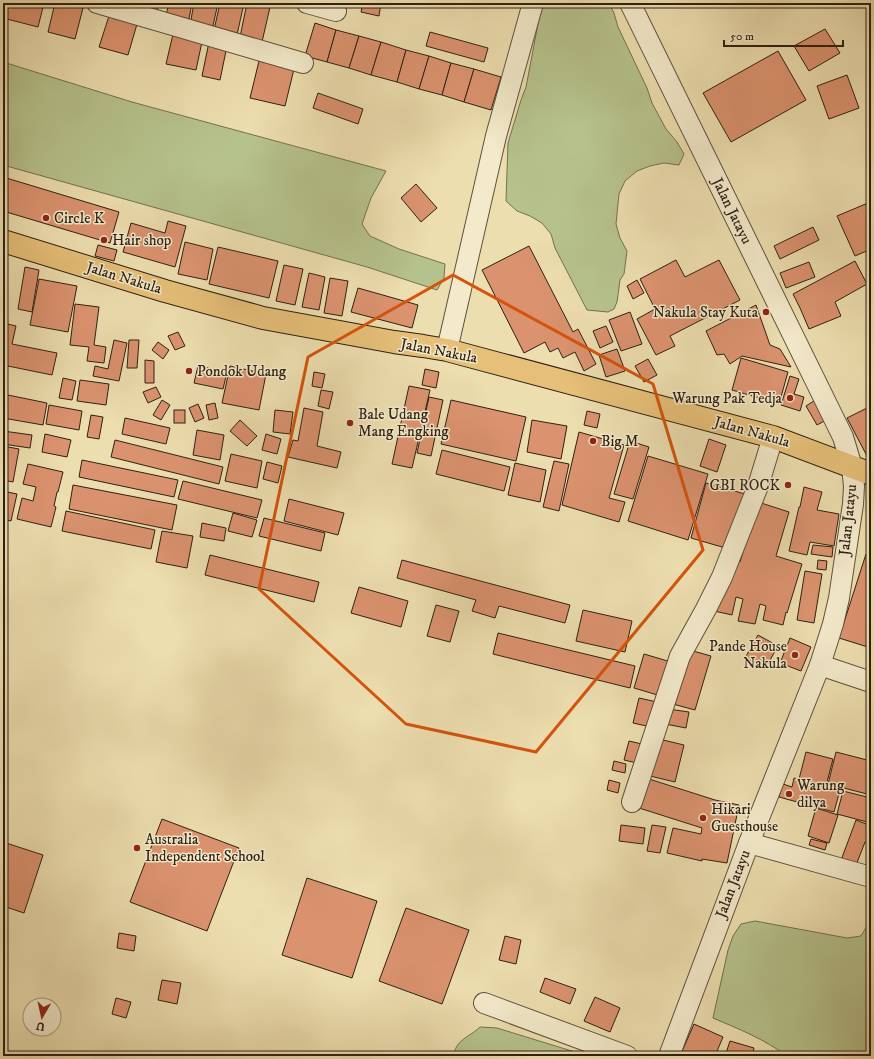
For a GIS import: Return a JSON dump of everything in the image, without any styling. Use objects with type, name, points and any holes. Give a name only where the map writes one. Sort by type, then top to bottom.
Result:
[{"type":"main road","name":"Jalan Nakula","points":[[3,241],[165,291],[263,318],[447,350],[773,437],[861,470]]},
{"type":"street","points":[[97,3],[303,63]]},
{"type":"street","points":[[307,3],[336,12]]},
{"type":"street","points":[[447,350],[496,136],[533,3]]},
{"type":"street","name":"Jalan Jatayu","points":[[630,3],[842,437],[861,470],[854,486],[853,504],[839,598],[833,624],[820,665],[749,843],[669,1056]]},
{"type":"street","points":[[632,802],[680,656],[722,577],[758,486],[773,437]]},
{"type":"street","points":[[820,665],[871,682]]},
{"type":"street","points":[[749,843],[871,877]]},
{"type":"street","points":[[484,1003],[627,1056]]},
{"type":"highlighted area","points":[[453,275],[653,384],[703,550],[536,752],[406,724],[259,589],[308,357]]},
{"type":"green space","points":[[542,3],[609,3],[618,27],[647,88],[652,103],[666,129],[677,142],[684,154],[679,165],[664,163],[650,166],[637,171],[625,181],[619,194],[616,224],[620,238],[627,251],[624,274],[620,280],[617,302],[614,309],[608,312],[587,310],[555,248],[551,234],[542,223],[517,211],[506,201],[508,143],[526,87]]},
{"type":"green space","points":[[3,62],[132,102],[386,171],[371,198],[362,224],[370,236],[399,249],[445,264],[444,278],[437,290],[367,267],[3,165]]},
{"type":"green space","points":[[871,910],[871,1056],[787,1056],[760,1039],[713,1018],[728,950],[733,936],[741,924],[755,921],[847,938],[861,936],[868,924]]},
{"type":"green space","points":[[480,1027],[497,1028],[588,1056],[453,1056],[459,1043]]},
{"type":"building","points":[[5,3],[44,3],[38,27],[3,18]]},
{"type":"building","points":[[55,3],[63,3],[83,8],[75,39],[48,32]]},
{"type":"building","points":[[105,3],[159,3],[156,15]]},
{"type":"building","points":[[169,3],[192,3],[188,24],[165,19]]},
{"type":"building","points":[[194,3],[218,3],[212,30],[190,25]]},
{"type":"building","points":[[220,3],[244,3],[237,35],[214,30]]},
{"type":"building","points":[[247,3],[270,7],[262,42],[240,37]]},
{"type":"building","points":[[363,3],[381,3],[379,16],[361,12]]},
{"type":"building","points":[[109,16],[137,24],[128,55],[99,47]]},
{"type":"building","points":[[315,23],[336,30],[327,62],[305,56]]},
{"type":"building","points":[[825,29],[840,53],[809,71],[794,46]]},
{"type":"building","points":[[174,30],[203,37],[196,70],[166,64]]},
{"type":"building","points":[[336,30],[359,36],[349,68],[327,62]]},
{"type":"building","points":[[430,32],[488,48],[484,62],[426,46]]},
{"type":"building","points":[[359,36],[381,42],[371,75],[349,68]]},
{"type":"building","points":[[209,42],[227,46],[220,80],[202,76]]},
{"type":"building","points":[[381,42],[406,50],[397,82],[371,75]]},
{"type":"building","points":[[406,50],[429,56],[419,89],[397,82]]},
{"type":"building","points":[[778,51],[806,100],[731,142],[703,93]]},
{"type":"building","points":[[429,56],[451,63],[442,95],[419,89]]},
{"type":"building","points":[[259,61],[294,69],[285,106],[250,98]]},
{"type":"building","points":[[451,63],[474,69],[464,102],[442,95]]},
{"type":"building","points":[[474,69],[501,77],[491,110],[464,102]]},
{"type":"building","points":[[847,75],[859,108],[829,119],[817,86]]},
{"type":"building","points":[[318,93],[363,109],[358,124],[313,108]]},
{"type":"building","points":[[3,177],[119,212],[110,243],[3,211]]},
{"type":"building","points":[[416,184],[437,208],[421,222],[401,198]]},
{"type":"building","points":[[868,203],[871,210],[871,249],[855,256],[837,216]]},
{"type":"building","points":[[168,221],[186,226],[175,267],[123,252],[131,223],[165,233]]},
{"type":"building","points":[[813,227],[819,240],[780,259],[774,246]]},
{"type":"building","points":[[185,242],[213,249],[207,280],[178,274]]},
{"type":"building","points":[[98,245],[117,250],[114,261],[95,256]]},
{"type":"building","points":[[529,246],[573,332],[578,329],[596,364],[584,371],[575,352],[563,358],[558,348],[550,352],[545,342],[524,353],[482,270]]},
{"type":"building","points":[[218,247],[278,261],[269,298],[209,284]]},
{"type":"building","points":[[676,260],[685,277],[719,260],[740,300],[670,336],[675,346],[656,355],[637,319],[655,309],[640,279]]},
{"type":"building","points":[[855,261],[867,284],[835,302],[841,316],[809,329],[793,294]]},
{"type":"building","points":[[809,262],[815,277],[786,288],[780,273]]},
{"type":"building","points":[[284,265],[303,269],[295,305],[276,301]]},
{"type":"building","points":[[25,267],[39,270],[32,312],[18,309]]},
{"type":"building","points":[[309,273],[325,277],[319,310],[302,307]]},
{"type":"building","points":[[330,278],[348,281],[342,316],[324,313]]},
{"type":"building","points":[[39,279],[77,286],[68,332],[30,325]]},
{"type":"building","points":[[637,280],[644,293],[633,299],[627,286]]},
{"type":"building","points":[[358,288],[418,305],[412,328],[351,312]]},
{"type":"building","points":[[75,304],[99,307],[94,345],[106,347],[104,363],[87,361],[89,347],[70,345]]},
{"type":"building","points":[[756,305],[770,345],[780,349],[791,367],[742,356],[730,364],[724,354],[717,355],[706,331]]},
{"type":"building","points":[[630,312],[642,344],[621,351],[609,320]]},
{"type":"building","points":[[3,323],[16,326],[12,344],[57,353],[52,375],[3,365]]},
{"type":"building","points":[[606,326],[613,342],[600,348],[593,331]]},
{"type":"building","points":[[178,332],[185,346],[175,350],[168,336]]},
{"type":"building","points":[[114,340],[127,343],[119,381],[93,376],[95,366],[108,369]]},
{"type":"building","points":[[129,340],[139,340],[137,368],[127,368]]},
{"type":"building","points":[[158,342],[169,350],[163,359],[152,350]]},
{"type":"building","points":[[617,349],[625,371],[606,377],[599,355]]},
{"type":"building","points":[[741,358],[788,372],[779,404],[732,390]]},
{"type":"building","points":[[648,359],[657,375],[644,382],[635,366]]},
{"type":"building","points":[[145,360],[154,361],[154,383],[145,383]]},
{"type":"building","points":[[198,366],[227,372],[223,389],[194,383]]},
{"type":"building","points":[[230,366],[266,374],[259,410],[222,403]]},
{"type":"building","points":[[425,369],[439,372],[436,388],[422,385]]},
{"type":"building","points":[[314,372],[325,374],[322,388],[312,386]]},
{"type":"building","points":[[790,376],[799,379],[794,394],[804,397],[800,411],[781,405]]},
{"type":"building","points":[[63,378],[76,381],[72,400],[59,398]]},
{"type":"building","points":[[80,380],[109,384],[106,405],[77,401]]},
{"type":"building","points":[[409,386],[430,390],[412,468],[392,464]]},
{"type":"building","points":[[156,387],[161,397],[148,403],[143,392]]},
{"type":"building","points":[[321,390],[333,392],[329,409],[318,406]]},
{"type":"building","points":[[3,394],[47,403],[43,425],[3,418]]},
{"type":"building","points":[[429,397],[443,400],[431,456],[417,453]]},
{"type":"building","points":[[817,399],[828,419],[817,425],[806,406]]},
{"type":"building","points":[[162,400],[170,405],[161,420],[153,415]]},
{"type":"building","points":[[451,400],[526,417],[516,461],[441,444]]},
{"type":"building","points":[[215,403],[218,418],[209,420],[206,405]]},
{"type":"building","points":[[198,404],[204,418],[195,422],[189,408]]},
{"type":"building","points":[[49,405],[82,411],[79,430],[46,424]]},
{"type":"building","points":[[871,406],[871,454],[867,456],[847,418]]},
{"type":"building","points":[[304,408],[323,412],[317,446],[341,452],[337,468],[288,457],[293,440],[298,441]]},
{"type":"building","points":[[174,410],[185,410],[185,423],[174,423]]},
{"type":"building","points":[[275,410],[293,412],[290,434],[273,432]]},
{"type":"building","points":[[587,411],[600,414],[597,428],[584,425]]},
{"type":"building","points":[[91,415],[103,417],[99,439],[87,437]]},
{"type":"building","points":[[125,418],[170,428],[166,444],[122,434]]},
{"type":"building","points":[[240,420],[257,436],[247,446],[230,431]]},
{"type":"building","points":[[532,420],[567,426],[561,459],[527,452]]},
{"type":"building","points":[[197,430],[224,435],[220,460],[193,455]]},
{"type":"building","points":[[3,431],[32,435],[30,448],[3,444]]},
{"type":"building","points":[[579,432],[624,445],[609,498],[625,502],[619,522],[562,505]]},
{"type":"building","points":[[45,434],[71,440],[67,457],[42,452]]},
{"type":"building","points":[[266,434],[281,439],[277,454],[262,450]]},
{"type":"building","points":[[709,439],[726,445],[717,472],[700,466]]},
{"type":"building","points":[[115,440],[223,467],[219,484],[111,457]]},
{"type":"building","points":[[630,441],[649,447],[633,499],[614,494]]},
{"type":"building","points":[[3,446],[19,449],[13,482],[3,480]]},
{"type":"building","points":[[442,450],[510,467],[504,491],[436,474]]},
{"type":"building","points":[[231,454],[262,461],[257,488],[225,481]]},
{"type":"building","points":[[648,456],[708,474],[688,540],[628,521]]},
{"type":"building","points":[[82,460],[178,480],[174,497],[79,477]]},
{"type":"building","points":[[554,461],[569,464],[559,511],[543,507]]},
{"type":"building","points":[[267,462],[282,466],[278,483],[263,479]]},
{"type":"building","points":[[515,463],[546,470],[540,502],[508,495]]},
{"type":"building","points":[[28,464],[63,472],[57,492],[54,506],[56,507],[51,527],[17,519],[22,498],[33,501],[36,487],[23,484]]},
{"type":"building","points":[[183,481],[262,500],[257,518],[178,499]]},
{"type":"building","points":[[706,483],[745,494],[729,549],[691,538]]},
{"type":"building","points":[[73,485],[177,505],[172,530],[69,509]]},
{"type":"building","points":[[804,487],[822,492],[817,510],[839,514],[834,546],[810,542],[807,555],[789,551]]},
{"type":"building","points":[[3,491],[17,494],[11,521],[3,519]]},
{"type":"building","points":[[289,499],[344,513],[338,535],[284,521]]},
{"type":"building","points":[[758,502],[789,512],[776,556],[802,564],[783,625],[763,620],[766,606],[760,604],[755,624],[738,621],[743,599],[736,597],[732,615],[714,611],[736,561],[740,562]]},
{"type":"building","points":[[66,511],[155,530],[151,549],[62,531]]},
{"type":"building","points":[[233,513],[257,520],[252,537],[228,531]]},
{"type":"building","points":[[264,518],[325,533],[321,551],[259,536]]},
{"type":"building","points":[[202,523],[226,528],[224,541],[200,537]]},
{"type":"building","points":[[162,531],[193,536],[187,568],[156,562]]},
{"type":"building","points":[[813,545],[833,547],[832,557],[811,554]]},
{"type":"building","points":[[866,554],[871,556],[871,648],[839,638]]},
{"type":"building","points":[[210,555],[319,582],[314,602],[205,575]]},
{"type":"building","points":[[402,560],[570,605],[565,623],[499,606],[495,618],[472,611],[476,600],[397,578]]},
{"type":"building","points":[[818,560],[827,561],[826,570],[817,569]]},
{"type":"building","points":[[805,571],[822,574],[814,623],[797,620]]},
{"type":"building","points":[[359,587],[408,601],[401,627],[351,613]]},
{"type":"building","points":[[436,605],[459,611],[450,642],[427,636]]},
{"type":"building","points":[[583,610],[632,621],[625,652],[576,641]]},
{"type":"building","points":[[498,633],[635,666],[630,688],[493,654]]},
{"type":"building","points":[[758,635],[778,646],[765,669],[745,658]]},
{"type":"building","name":"Pande House Nakula","points":[[790,638],[811,647],[801,671],[780,663]]},
{"type":"building","points":[[686,649],[711,656],[695,710],[669,703]]},
{"type":"building","points":[[644,654],[671,662],[661,696],[634,688]]},
{"type":"building","points":[[639,698],[657,702],[651,727],[633,723]]},
{"type":"building","points":[[668,709],[689,712],[686,728],[665,724]]},
{"type":"building","points":[[659,739],[684,745],[675,782],[650,776]]},
{"type":"building","points":[[629,741],[646,745],[641,764],[624,760]]},
{"type":"building","points":[[806,752],[833,759],[826,786],[840,790],[834,812],[779,797],[783,784],[792,787],[794,778],[799,779]]},
{"type":"building","points":[[836,752],[871,761],[871,795],[828,784]]},
{"type":"building","points":[[614,761],[626,764],[625,773],[612,770]]},
{"type":"building","name":"Hikari Guesthouse","points":[[649,779],[715,800],[739,805],[727,863],[702,859],[702,861],[667,853],[673,828],[701,834],[702,828],[639,808]]},
{"type":"building","points":[[609,780],[620,783],[618,793],[607,790]]},
{"type":"building","points":[[843,791],[871,798],[871,823],[837,814]]},
{"type":"building","points":[[816,808],[838,815],[829,843],[808,836]]},
{"type":"building","points":[[162,819],[239,848],[207,931],[130,902]]},
{"type":"building","points":[[856,820],[871,826],[871,845],[865,842],[855,868],[840,863]]},
{"type":"building","points":[[621,825],[645,828],[643,844],[619,841]]},
{"type":"building","points":[[652,825],[666,827],[660,853],[647,851]]},
{"type":"building","points":[[811,839],[827,843],[825,850],[809,845]]},
{"type":"building","points":[[3,842],[43,855],[24,913],[3,906]]},
{"type":"building","points":[[871,852],[871,873],[864,870]]},
{"type":"building","points":[[307,878],[377,901],[352,978],[282,955]]},
{"type":"building","points":[[406,908],[469,930],[442,1004],[379,981]]},
{"type":"building","points":[[119,933],[136,936],[134,951],[117,948]]},
{"type":"building","points":[[505,936],[521,940],[516,964],[499,960]]},
{"type":"building","points":[[545,978],[576,989],[570,1004],[540,992]]},
{"type":"building","points":[[162,980],[181,983],[177,1004],[158,1000]]},
{"type":"building","points":[[595,997],[620,1008],[610,1032],[584,1021]]},
{"type":"building","points":[[116,998],[131,1002],[126,1018],[112,1014]]},
{"type":"building","points":[[694,1024],[723,1037],[715,1056],[680,1056]]},
{"type":"building","points":[[730,1041],[754,1048],[752,1056],[725,1056]]},
{"type":"place","name":"Circle K","points":[[46,218]]},
{"type":"place","name":"Hair shop","points":[[104,240]]},
{"type":"place","name":"Nakula Stay Kuta","points":[[766,312]]},
{"type":"place","name":"Pondok Udang","points":[[189,371]]},
{"type":"place","name":"Warung Pak Tedja","points":[[790,398]]},
{"type":"place","name":"Bale Udang Mang Engking","points":[[350,423]]},
{"type":"place","name":"Big M","points":[[593,441]]},
{"type":"place","name":"GBI ROCK","points":[[788,485]]},
{"type":"place","name":"Pande House Nakula","points":[[795,655]]},
{"type":"place","name":"Warung dilya","points":[[789,794]]},
{"type":"place","name":"Hikari Guesthouse","points":[[703,818]]},
{"type":"place","name":"Australia Independent School","points":[[137,848]]}]
